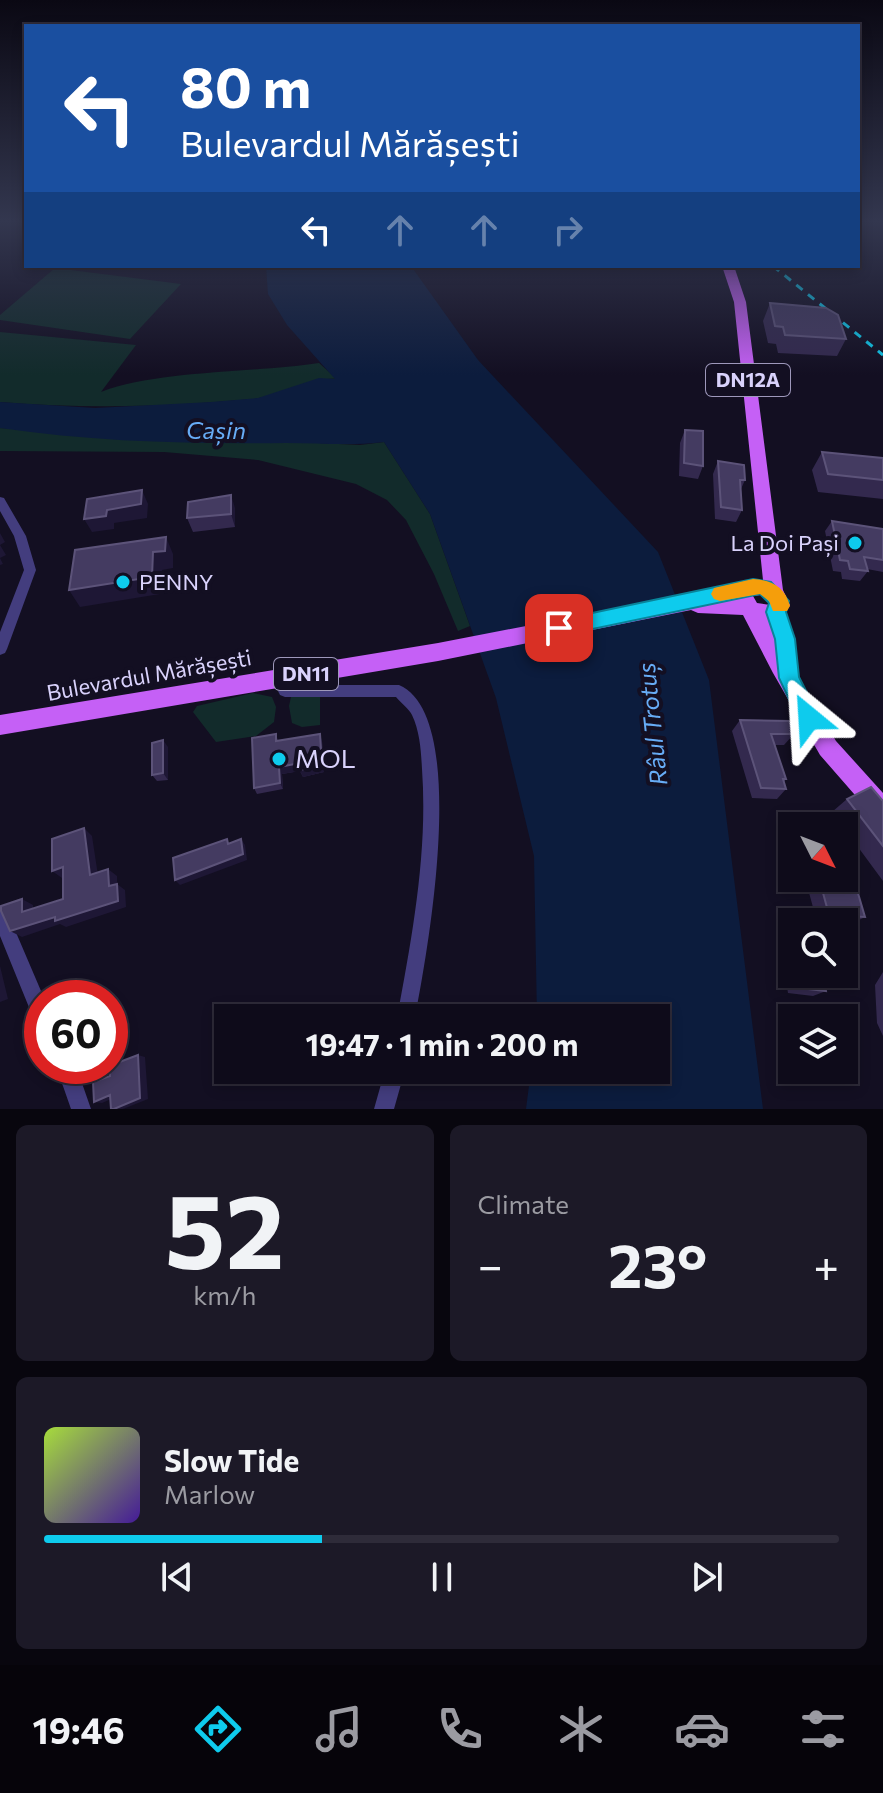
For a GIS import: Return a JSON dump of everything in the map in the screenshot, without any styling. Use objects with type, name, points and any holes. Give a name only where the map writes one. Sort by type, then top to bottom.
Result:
[{"type":"main road","name":"DN12A","points":[[730,272],[740,302],[775,602]]},
{"type":"main road","name":"DN12A","points":[[750,598],[769,536]]},
{"type":"main road","name":"Bulevardul Mărășești","points":[[4,724],[438,652],[681,604],[750,598],[764,587],[775,602]]},
{"type":"main road","points":[[750,598],[780,667],[828,748],[883,810]]},
{"type":"main road","points":[[775,602],[785,639],[789,678]]},
{"type":"street","points":[[0,501],[20,536],[30,570],[0,649]]},
{"type":"street","points":[[285,691],[399,691],[411,697],[420,709],[431,771],[431,822],[423,915],[408,1004]]},
{"type":"street","points":[[0,915],[27,980]]},
{"type":"street","points":[[72,1084],[81,1109]]},
{"type":"street","points":[[384,1109],[391,1084]]},
{"type":"green space","points":[[51,272],[85,272],[181,284],[130,339],[0,320],[0,315]]},
{"type":"green space","points":[[0,332],[136,345],[101,392],[178,376],[319,363],[337,379],[315,381],[264,397],[221,402],[95,406],[0,402]]},
{"type":"green space","points":[[0,428],[360,445],[384,442],[430,514],[470,626],[458,631],[434,574],[406,520],[387,500],[356,484],[258,460],[164,452],[0,451]]},
{"type":"green space","points":[[253,693],[272,697],[276,707],[274,722],[256,736],[216,742],[193,712],[197,706]]},
{"type":"green space","points":[[291,697],[320,697],[320,725],[302,727],[292,723]]},
{"type":"water","points":[[266,272],[415,272],[478,360],[658,552],[709,680],[763,1109],[526,1109],[529,1084],[670,1084],[670,1004],[537,1004],[534,856],[496,698],[430,514],[384,442],[143,441],[0,428],[0,402],[95,408],[211,402],[258,398],[319,378],[335,379],[287,325],[268,294]]},
{"type":"building","points":[[770,303],[826,308],[838,315],[846,339],[785,335],[783,327],[775,326]]},
{"type":"building","points":[[685,430],[703,431],[703,466],[684,463]]},
{"type":"building","points":[[822,452],[883,458],[883,480],[828,474]]},
{"type":"building","points":[[718,461],[744,465],[745,480],[740,480],[742,510],[721,507]]},
{"type":"building","points":[[142,490],[141,504],[107,510],[106,516],[84,519],[87,499]]},
{"type":"building","points":[[231,495],[231,514],[187,518],[188,502]]},
{"type":"building","points":[[832,521],[883,529],[883,560],[864,557],[868,571],[850,569],[848,561],[840,560]]},
{"type":"building","points":[[166,537],[165,551],[153,552],[152,577],[69,590],[75,550]]},
{"type":"building","points":[[740,720],[789,721],[794,734],[771,734],[786,779],[783,779],[786,789],[761,788]]},
{"type":"building","points":[[276,734],[276,741],[320,734],[322,765],[300,770],[300,763],[279,767],[280,783],[254,788],[252,738]]},
{"type":"building","points":[[163,740],[163,773],[152,775],[152,743]]},
{"type":"building","points":[[871,787],[883,801],[883,846],[858,812],[847,799]]},
{"type":"building","points":[[84,828],[90,875],[108,869],[109,886],[117,884],[118,901],[55,921],[55,917],[10,931],[1,906],[22,899],[22,912],[63,899],[63,867],[52,871],[52,839]]},
{"type":"building","points":[[227,839],[228,844],[241,839],[243,854],[175,880],[173,858]]},
{"type":"building","points":[[823,892],[858,892],[865,917],[858,917],[858,908],[827,908]]},
{"type":"building","points":[[138,1055],[140,1098],[114,1109],[111,1109],[110,1095],[94,1102],[93,1084],[128,1084],[128,1059]]},
{"type":"railway","points":[[780,272],[883,355]]},
{"type":"slow traffic","points":[[720,594],[753,586],[764,587],[778,597],[780,606]]},
{"type":"place","name":"La Doi Pași","points":[[855,543]]},
{"type":"place","name":"PENNY","points":[[123,582]]},
{"type":"place","name":"MOL","points":[[279,759]]},
{"type":"route","points":[[559,628],[683,604],[753,586],[770,589],[780,601],[776,612],[787,648],[789,678],[809,718]]},
{"type":"water label","name":"Cașin","points":[[216,431]]},
{"type":"water label","name":"Râul Trotuș","points":[[653,724]]}]
